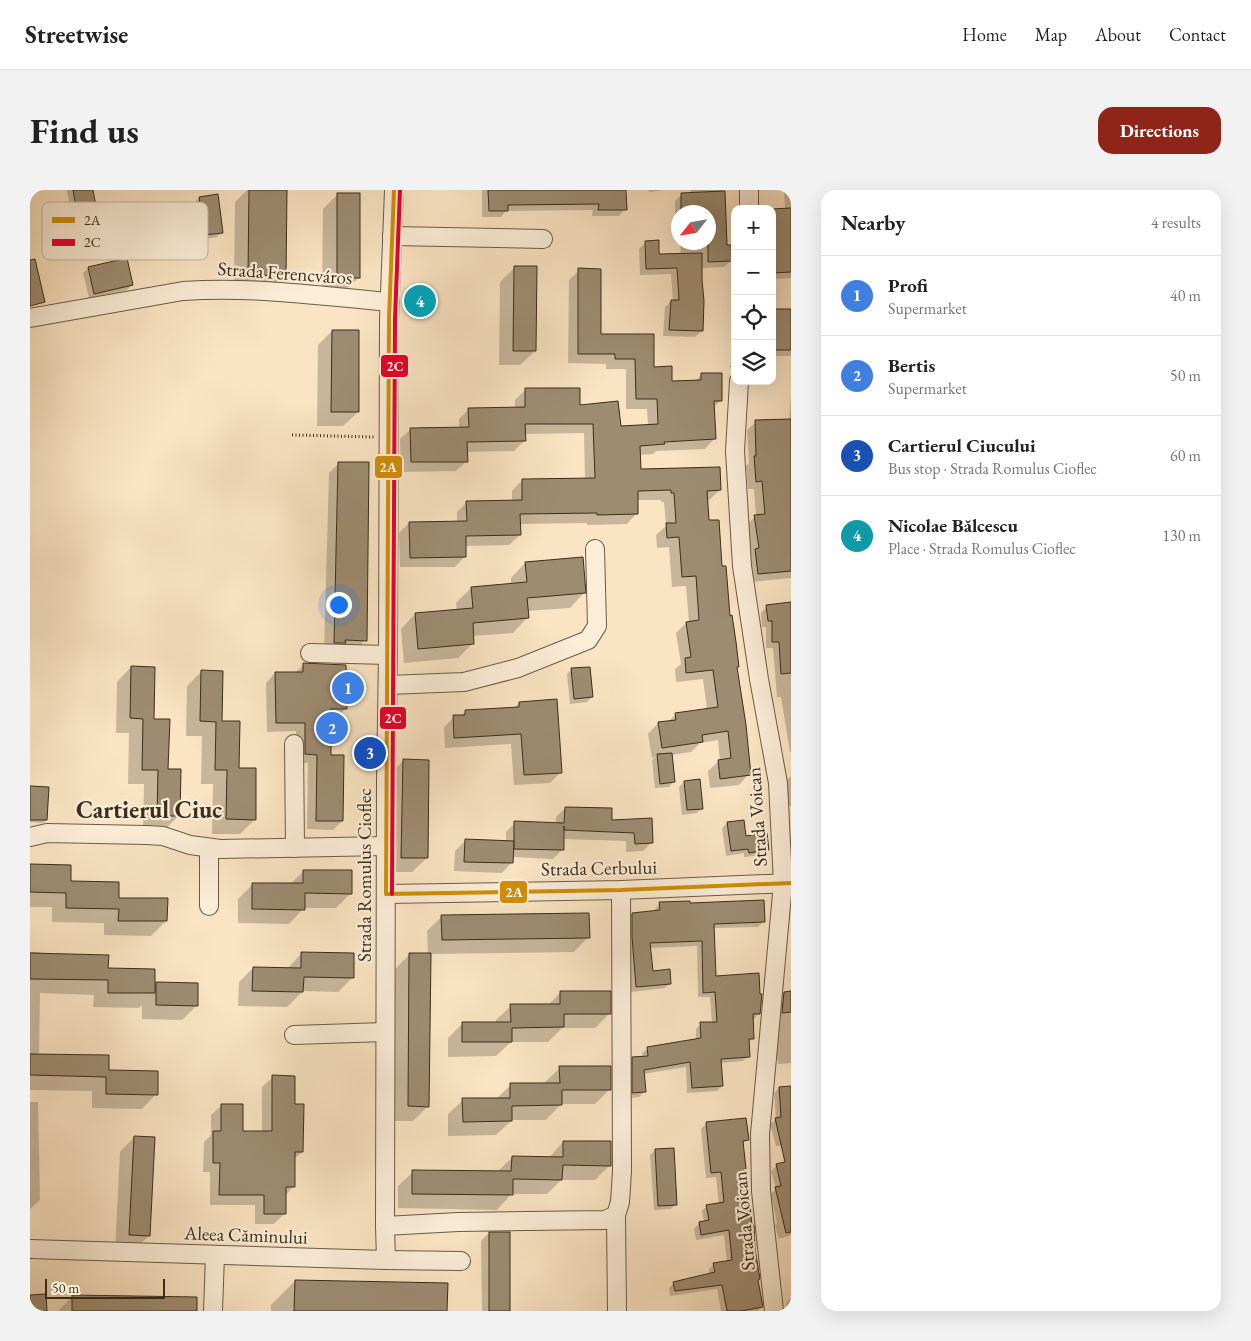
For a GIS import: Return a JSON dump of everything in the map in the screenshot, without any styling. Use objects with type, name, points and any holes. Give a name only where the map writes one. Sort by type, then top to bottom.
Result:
[{"type":"street","name":"Strada Romulus Cioflec","points":[[386,1260],[385,1032],[390,302],[394,190]]},
{"type":"street","points":[[748,205],[749,190]]},
{"type":"street","points":[[392,236],[543,240]]},
{"type":"street","name":"Strada Ferencváros","points":[[30,318],[183,291],[208,289],[234,289],[390,302]]},
{"type":"street","name":"Strada Voican","points":[[740,385],[735,451],[742,566],[759,679],[778,782],[787,883],[760,1134],[761,1191],[774,1311]]},
{"type":"street","points":[[388,684],[464,682],[518,668],[588,640],[597,626],[595,549]]},
{"type":"street","points":[[310,653],[388,655]]},
{"type":"street","points":[[294,744],[294,848]]},
{"type":"street","points":[[30,837],[47,833],[163,836],[190,845],[220,849],[386,846]]},
{"type":"street","points":[[209,848],[209,906]]},
{"type":"street","name":"Strada Cerbului","points":[[386,894],[621,890],[787,883]]},
{"type":"street","points":[[617,1311],[616,1215],[620,1202],[622,1171],[621,890]]},
{"type":"street","points":[[294,1035],[385,1032]]},
{"type":"street","points":[[385,1226],[458,1222],[605,1220],[616,1215]]},
{"type":"street","name":"Aleea Căminului","points":[[30,1249],[461,1261]]},
{"type":"street","points":[[213,1311],[215,1255]]},
{"type":"path","points":[[292,434],[389,438]]},
{"type":"building","points":[[73,190],[93,190],[95,202],[75,202]]},
{"type":"building","points":[[249,190],[287,190],[286,276],[248,275]]},
{"type":"building","points":[[488,190],[626,190],[627,210],[598,210],[599,204],[508,205],[508,211],[489,211]]},
{"type":"building","points":[[725,191],[727,245],[731,245],[731,261],[708,262],[708,250],[716,250],[716,205],[681,205],[681,193]]},
{"type":"building","points":[[337,193],[360,193],[360,278],[337,278]]},
{"type":"building","points":[[218,194],[223,233],[208,235],[208,202],[200,202],[199,197]]},
{"type":"building","points":[[791,208],[791,272],[776,273],[776,209]]},
{"type":"building","points":[[659,240],[659,254],[702,253],[703,331],[669,330],[671,300],[679,300],[677,268],[646,269],[645,241]]},
{"type":"building","points":[[35,259],[45,302],[30,306],[30,260]]},
{"type":"building","points":[[118,260],[127,260],[133,285],[94,294],[88,267]]},
{"type":"building","points":[[514,266],[537,266],[536,351],[513,351]]},
{"type":"building","points":[[578,268],[601,269],[601,334],[654,334],[654,367],[672,366],[672,381],[701,380],[701,373],[722,373],[722,401],[714,401],[716,439],[664,442],[665,444],[640,446],[641,469],[720,467],[721,490],[707,491],[709,520],[719,520],[722,566],[726,566],[730,616],[732,615],[736,642],[739,667],[737,667],[751,775],[720,779],[718,760],[731,758],[728,731],[702,735],[703,742],[662,748],[658,722],[676,720],[675,713],[718,707],[713,670],[686,673],[685,658],[691,657],[686,622],[699,620],[696,576],[682,577],[679,537],[667,538],[666,523],[676,523],[674,493],[671,493],[671,490],[638,491],[638,514],[520,514],[521,535],[466,536],[466,557],[410,558],[409,522],[467,521],[466,501],[522,500],[522,479],[595,478],[593,424],[525,424],[526,441],[467,442],[468,462],[411,462],[410,428],[469,427],[468,408],[525,407],[525,388],[580,388],[580,405],[618,401],[621,426],[658,424],[657,399],[636,399],[635,359],[615,359],[615,354],[578,354]]},
{"type":"building","points":[[776,309],[791,309],[791,350],[776,350]]},
{"type":"building","points":[[332,330],[359,330],[359,412],[331,412]]},
{"type":"building","points":[[791,419],[791,571],[758,574],[755,549],[759,548],[754,515],[765,514],[762,481],[756,482],[754,456],[756,456],[755,420]]},
{"type":"building","points":[[338,462],[369,462],[367,641],[345,640],[346,643],[334,643]]},
{"type":"building","points":[[583,557],[586,593],[527,598],[529,618],[473,623],[474,644],[418,649],[415,613],[473,608],[471,587],[527,582],[525,562]]},
{"type":"building","points":[[791,602],[791,673],[781,674],[779,642],[772,642],[772,621],[768,621],[766,605]]},
{"type":"building","points":[[303,663],[346,665],[347,709],[331,709],[331,755],[344,755],[343,821],[316,821],[317,755],[305,754],[305,723],[276,723],[275,672],[303,672]]},
{"type":"building","points":[[131,666],[155,667],[154,719],[170,719],[168,769],[181,769],[180,816],[157,816],[158,770],[142,770],[143,719],[130,718]]},
{"type":"building","points":[[590,667],[593,697],[574,699],[571,668]]},
{"type":"building","points":[[201,670],[223,671],[222,721],[240,721],[239,768],[256,768],[256,820],[226,819],[227,770],[215,770],[216,722],[200,721]]},
{"type":"building","points":[[557,699],[562,773],[524,775],[521,734],[454,738],[453,715],[465,715],[465,710],[519,707],[519,702]]},
{"type":"building","points":[[672,753],[675,782],[660,784],[657,754]]},
{"type":"building","points":[[403,759],[429,760],[428,858],[401,858]]},
{"type":"building","points":[[700,779],[703,809],[687,810],[684,781]]},
{"type":"building","points":[[30,786],[49,787],[47,820],[30,820]]},
{"type":"building","points":[[565,807],[612,808],[612,820],[652,818],[653,843],[635,844],[634,833],[564,830],[564,850],[514,849],[514,821],[564,823]]},
{"type":"building","points":[[744,820],[746,836],[767,833],[769,850],[749,853],[748,849],[731,851],[727,822]]},
{"type":"building","points":[[465,839],[514,841],[513,863],[464,862]]},
{"type":"building","points":[[30,864],[71,865],[71,881],[119,882],[119,898],[168,898],[167,921],[118,921],[119,909],[66,908],[66,893],[30,892]]},
{"type":"building","points":[[303,870],[352,870],[352,894],[305,893],[305,910],[252,909],[252,883],[303,883]]},
{"type":"building","points":[[764,900],[765,922],[714,924],[716,976],[759,973],[760,994],[762,994],[760,1014],[753,1014],[754,1039],[749,1039],[750,1057],[721,1059],[723,1086],[692,1088],[690,1062],[644,1070],[646,1092],[632,1093],[632,1057],[648,1056],[647,1047],[701,1038],[700,1022],[717,1022],[715,992],[703,993],[702,941],[650,943],[653,971],[670,969],[671,984],[636,987],[632,913],[660,910],[659,902],[690,901],[690,903]]},
{"type":"building","points":[[589,913],[590,938],[442,940],[441,915]]},
{"type":"building","points":[[301,952],[354,953],[354,978],[304,977],[303,992],[252,991],[253,967],[301,968]]},
{"type":"building","points":[[30,953],[109,955],[108,968],[155,969],[155,993],[108,993],[108,980],[30,979]]},
{"type":"building","points":[[409,953],[431,953],[429,1107],[408,1106]]},
{"type":"building","points":[[156,982],[198,983],[198,1006],[156,1005]]},
{"type":"building","points":[[560,991],[611,991],[611,1014],[564,1014],[564,1027],[512,1028],[512,1042],[462,1042],[462,1022],[511,1022],[510,1004],[560,1004]]},
{"type":"building","points":[[791,991],[791,1012],[782,1013],[784,992]]},
{"type":"building","points":[[30,1054],[109,1055],[109,1070],[158,1071],[158,1095],[106,1094],[106,1077],[30,1075]]},
{"type":"building","points":[[559,1066],[611,1066],[611,1090],[562,1090],[562,1105],[512,1106],[512,1121],[463,1122],[462,1098],[510,1098],[510,1083],[560,1083]]},
{"type":"building","points":[[272,1075],[295,1076],[295,1104],[304,1104],[303,1152],[295,1152],[295,1187],[286,1187],[286,1214],[264,1214],[264,1195],[219,1195],[220,1163],[213,1163],[213,1131],[221,1131],[221,1104],[243,1104],[243,1131],[272,1131]]},
{"type":"building","points":[[791,1086],[791,1232],[786,1233],[775,1187],[781,1186],[776,1164],[785,1162],[775,1118],[781,1117],[779,1087]]},
{"type":"building","points":[[746,1118],[749,1140],[743,1141],[760,1279],[758,1280],[763,1307],[741,1311],[727,1311],[722,1285],[675,1291],[673,1282],[715,1272],[713,1263],[732,1260],[729,1230],[701,1235],[699,1222],[709,1220],[706,1205],[724,1202],[721,1172],[711,1173],[706,1122]]},
{"type":"building","points":[[134,1136],[155,1137],[150,1236],[129,1235]]},
{"type":"building","points":[[563,1141],[611,1141],[611,1166],[563,1165],[562,1180],[513,1179],[513,1195],[412,1194],[412,1170],[511,1171],[512,1156],[563,1157]]},
{"type":"building","points":[[674,1148],[677,1205],[658,1206],[655,1149]]},
{"type":"building","points":[[489,1232],[510,1232],[510,1311],[489,1311]]},
{"type":"building","points":[[295,1280],[448,1283],[447,1311],[294,1311]]},
{"type":"building","points":[[46,1294],[47,1311],[30,1311],[30,1295]]},
{"type":"building","points":[[72,1295],[197,1297],[197,1311],[72,1311]]},
{"type":"transit line","name":"2A","points":[[394,190],[389,319],[386,894],[621,890],[791,883]]},
{"type":"transit line","name":"2C","points":[[392,894],[395,319],[400,190]]},
{"type":"place","name":"Nicolae Bălcescu","points":[[420,301]]},
{"type":"place","name":"Profi","points":[[348,688]]},
{"type":"place","name":"Bertis","points":[[332,728]]},
{"type":"place","name":"Cartierul Ciucului","points":[[370,753]]},
{"type":"district","name":"Cartierul Ciuc","points":[[149,809]]}]
